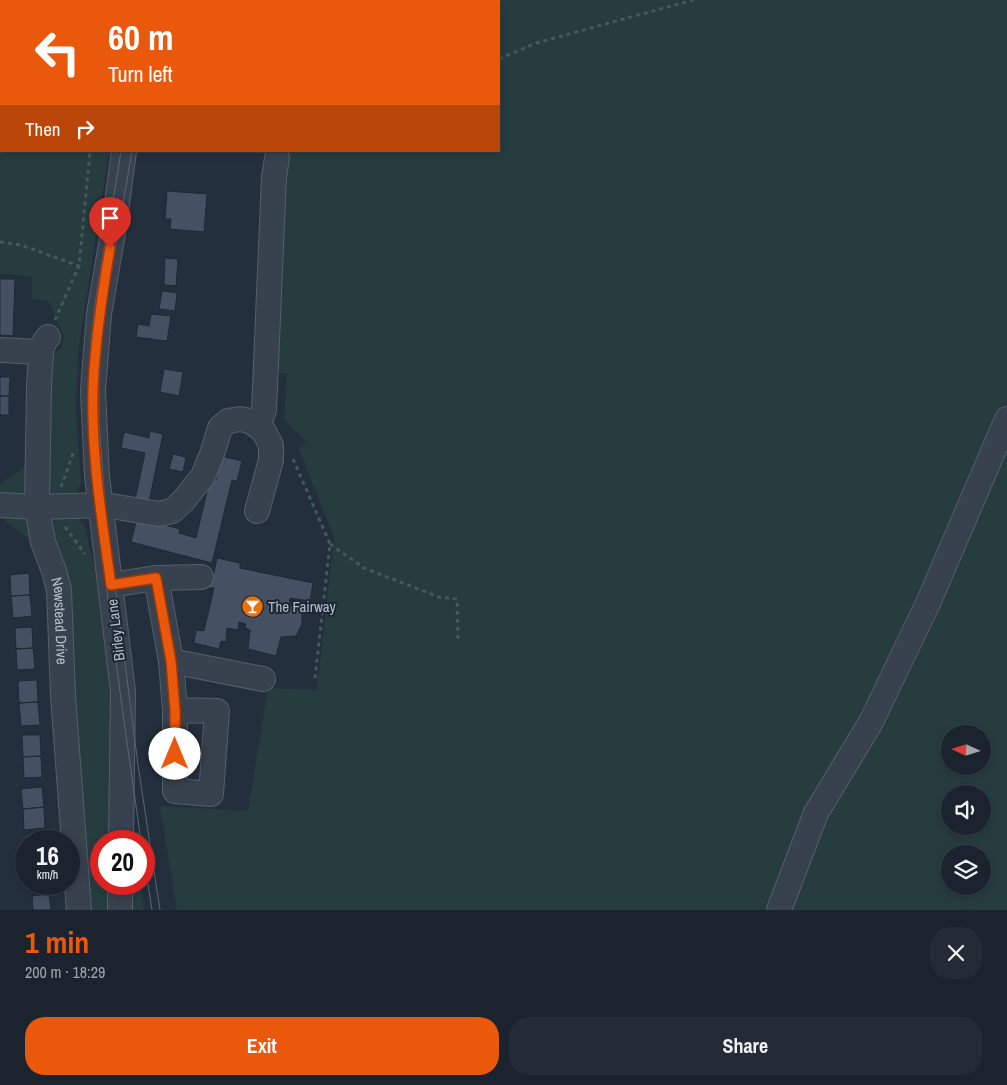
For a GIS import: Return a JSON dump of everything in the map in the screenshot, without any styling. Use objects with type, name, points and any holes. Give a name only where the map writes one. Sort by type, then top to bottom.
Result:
[{"type":"street","name":"Birley Lane","points":[[121,830],[123,691],[100,505],[95,445],[94,368],[99,314],[113,233],[124,152]]},
{"type":"street","points":[[257,511],[271,460],[264,435],[264,410],[274,177],[277,158]]},
{"type":"street","points":[[0,350],[45,344]]},
{"type":"street","name":"Newstead Drive","points":[[45,344],[38,424],[38,507],[43,542],[54,570],[58,590],[64,716],[79,910]]},
{"type":"street","points":[[779,910],[816,813],[871,722],[929,601],[1007,419]]},
{"type":"street","points":[[0,505],[38,507],[100,505],[159,514],[172,511],[184,501],[202,476],[212,454],[220,428],[228,421],[250,421],[264,435]]},
{"type":"street","points":[[111,585],[156,578],[201,577]]},
{"type":"street","points":[[156,578],[171,661],[175,710],[175,791],[212,794],[217,711],[175,710]]},
{"type":"street","points":[[171,661],[263,679]]},
{"type":"street","points":[[175,754],[214,756]]},
{"type":"street","points":[[120,895],[120,910]]},
{"type":"path","points":[[500,59],[536,43],[693,0]]},
{"type":"path","points":[[45,344],[57,312],[79,266],[90,152]]},
{"type":"path","points":[[0,242],[21,245],[79,266]]},
{"type":"path","points":[[264,435],[291,453],[330,544],[314,678]]},
{"type":"path","points":[[59,492],[74,450]]},
{"type":"path","points":[[60,519],[87,557]]},
{"type":"path","points":[[330,544],[364,568],[439,597],[457,598],[458,640]]},
{"type":"green space","points":[[500,0],[1007,0],[1007,910],[177,910],[160,806],[248,811],[268,688],[317,690],[334,537],[299,449],[306,441],[284,420],[287,374],[263,370],[271,160],[267,152],[500,152]]},
{"type":"green space","points":[[0,152],[109,152],[79,345],[76,406],[81,482],[75,495],[53,495],[46,484],[46,363],[61,347],[64,337],[48,300],[32,299],[32,276],[0,274]]},
{"type":"green space","points":[[26,465],[28,487],[22,495],[0,495],[0,484]]},
{"type":"green space","points":[[0,513],[15,514],[27,519],[34,543],[0,517]]},
{"type":"green space","points":[[73,515],[84,525],[98,581],[110,684],[112,830],[90,830],[90,895],[112,895],[112,910],[90,910],[53,540],[52,526],[57,516]]},
{"type":"green space","points":[[131,895],[142,895],[144,910],[130,910]]},
{"type":"building","points":[[167,191],[207,194],[204,232],[170,229],[171,219],[165,219]]},
{"type":"building","points":[[165,258],[178,259],[176,286],[164,285]]},
{"type":"building","points":[[0,279],[15,279],[13,336],[0,335]]},
{"type":"building","points":[[162,291],[177,293],[175,311],[159,309]]},
{"type":"building","points":[[151,314],[171,316],[167,341],[136,337],[138,324],[149,326]]},
{"type":"building","points":[[164,369],[183,372],[179,396],[160,392]]},
{"type":"building","points":[[0,377],[10,377],[9,396],[0,396]]},
{"type":"building","points":[[0,396],[9,396],[9,415],[0,415]]},
{"type":"building","points":[[150,431],[163,434],[148,507],[134,504],[145,453],[121,448],[124,432],[149,438]]},
{"type":"building","points":[[173,454],[186,457],[183,472],[169,469]]},
{"type":"building","points":[[221,456],[242,461],[237,481],[232,480],[212,563],[131,542],[137,518],[180,529],[179,533],[196,538],[210,479],[216,480]]},
{"type":"building","name":"The Fairway","points":[[217,558],[240,563],[240,568],[313,583],[310,601],[290,598],[289,605],[302,609],[302,624],[296,636],[281,637],[276,656],[248,649],[250,630],[245,628],[246,624],[239,622],[238,630],[227,628],[226,642],[221,641],[219,649],[194,643],[196,630],[204,631],[214,588],[206,588],[208,576],[213,576]]},
{"type":"building","points":[[29,573],[30,595],[11,596],[10,575]]},
{"type":"building","points":[[30,595],[32,616],[13,618],[11,596]]},
{"type":"building","points":[[32,627],[33,648],[16,649],[15,628]]},
{"type":"building","points":[[33,648],[35,669],[17,670],[16,649]]},
{"type":"building","points":[[37,680],[38,702],[19,703],[18,681]]},
{"type":"building","points":[[38,702],[40,725],[21,726],[19,703]]},
{"type":"building","points":[[22,735],[40,735],[41,756],[23,757]]},
{"type":"building","points":[[41,756],[42,777],[24,778],[23,757]]},
{"type":"building","points":[[42,787],[44,807],[23,809],[21,789]]},
{"type":"building","points":[[44,807],[45,828],[24,830],[23,809]]},
{"type":"building","points":[[49,895],[51,910],[33,910],[32,896]]},
{"type":"tram line","points":[[121,152],[93,322],[90,351],[89,427],[98,521],[139,830]]},
{"type":"tram line","points":[[132,152],[104,314],[99,379],[99,423],[105,505],[138,765],[160,910]]},
{"type":"tram line","points":[[150,895],[152,910]]},
{"type":"place","name":"The Fairway","points":[[252,607]]},
{"type":"route","points":[[110,248],[98,327],[93,390],[100,505],[111,585],[156,578],[171,661],[175,710],[175,754]]}]
